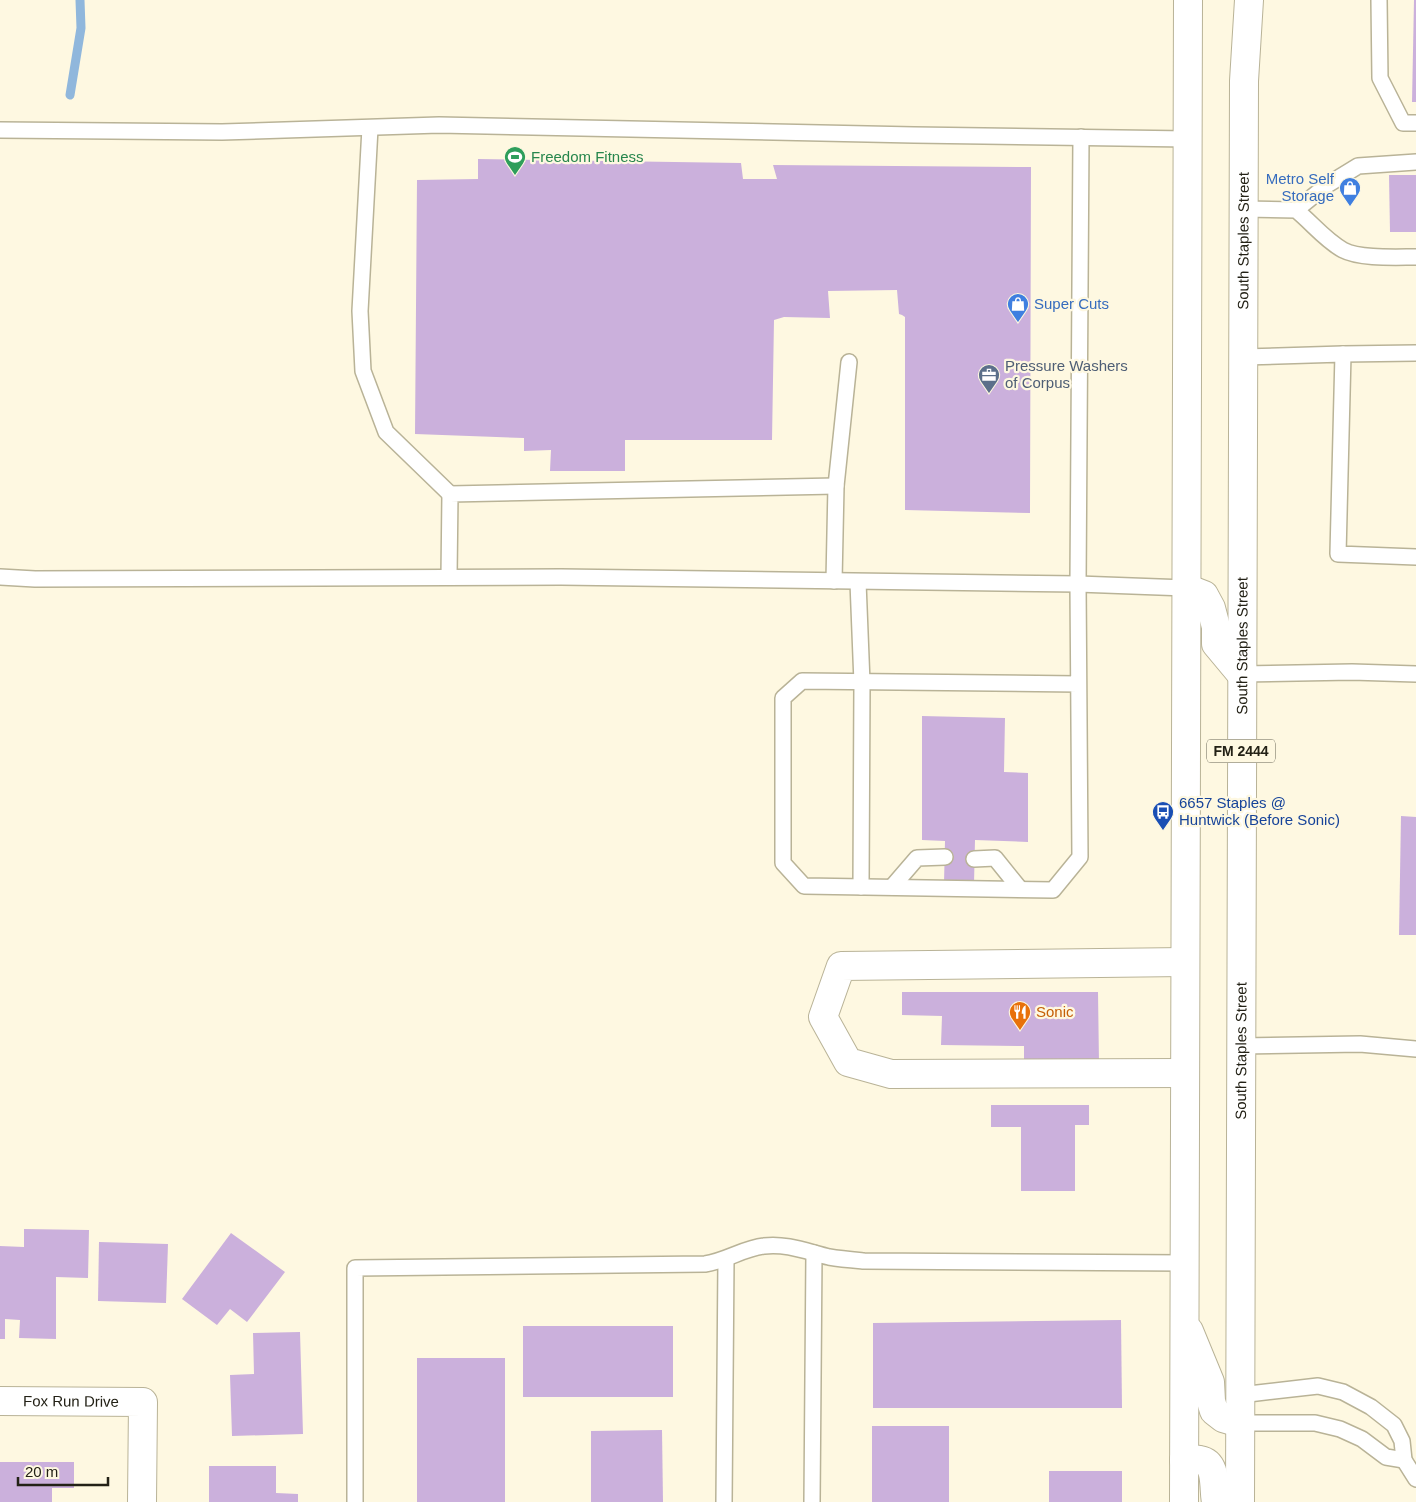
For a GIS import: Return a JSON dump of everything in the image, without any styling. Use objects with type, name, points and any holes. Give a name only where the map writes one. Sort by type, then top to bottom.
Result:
[{"type":"main road","name":"FM 2444","points":[[1184,1502],[1188,0]]},
{"type":"main road","name":"South Staples Street","points":[[1240,1502],[1244,81],[1249,0]]},
{"type":"main road","points":[[1186,588],[1204,595],[1211,608],[1216,627],[1216,644],[1241,674]]},
{"type":"main road","points":[[1185,962],[841,966],[823,1017],[848,1062],[890,1074],[1185,1074]]},
{"type":"main road","points":[[1184,1320],[1210,1382],[1211,1401],[1214,1411],[1223,1418],[1240,1423]]},
{"type":"main road","name":"Fox Run Drive","points":[[0,1402],[144,1402],[142,1502]]},
{"type":"main road","points":[[1184,1460],[1202,1460],[1210,1466],[1214,1479],[1216,1502]]},
{"type":"lane","points":[[1379,0],[1380,78],[1403,123],[1416,123]]},
{"type":"lane","points":[[0,130],[222,132],[439,125],[1188,138]]},
{"type":"lane","points":[[370,128],[360,311],[363,371],[386,432],[450,494],[836,486]]},
{"type":"lane","points":[[1078,684],[802,681],[782,698],[783,863],[804,886],[1053,890],[1080,857],[1078,584],[1081,137]]},
{"type":"lane","points":[[1244,208],[1296,210],[1327,185],[1358,166],[1416,162]]},
{"type":"lane","points":[[1296,210],[1322,235],[1344,251],[1363,255],[1416,257]]},
{"type":"lane","points":[[1243,357],[1416,353]]},
{"type":"lane","points":[[1343,354],[1338,554],[1416,557]]},
{"type":"lane","points":[[834,581],[836,486],[849,362]]},
{"type":"lane","points":[[449,577],[450,494]]},
{"type":"lane","points":[[0,577],[35,579],[561,577],[1078,584],[1186,588]]},
{"type":"lane","points":[[858,582],[862,683],[861,887]]},
{"type":"lane","points":[[1241,674],[1352,672],[1416,674]]},
{"type":"lane","points":[[892,888],[918,858],[945,857]]},
{"type":"lane","points":[[974,859],[995,858],[1020,889]]},
{"type":"lane","points":[[1241,1046],[1360,1044],[1416,1050]]},
{"type":"lane","points":[[355,1502],[355,1268],[690,1265],[711,1263],[764,1246],[787,1246],[831,1257],[864,1261],[1185,1263]]},
{"type":"lane","points":[[812,1502],[814,1253]]},
{"type":"lane","points":[[724,1502],[726,1259]]},
{"type":"lane","points":[[1240,1395],[1318,1386],[1343,1392],[1372,1407],[1394,1424],[1401,1439],[1404,1460],[1416,1479]]},
{"type":"lane","points":[[1240,1423],[1315,1423],[1340,1429],[1362,1439],[1386,1457],[1404,1460]]},
{"type":"building","points":[[1414,0],[1416,0],[1416,102],[1412,102]]},
{"type":"building","points":[[478,159],[741,163],[743,179],[777,179],[773,165],[1031,167],[1030,513],[905,510],[905,317],[899,314],[897,290],[828,291],[830,318],[784,317],[774,320],[772,440],[625,440],[625,471],[550,471],[551,450],[524,451],[524,438],[415,434],[417,180],[478,179]]},
{"type":"building","points":[[1389,175],[1416,175],[1416,232],[1390,232]]},
{"type":"building","points":[[922,716],[1005,718],[1004,772],[1028,773],[1028,842],[975,840],[974,884],[944,883],[945,841],[922,840]]},
{"type":"building","points":[[1401,816],[1416,817],[1416,935],[1399,935]]},
{"type":"building","name":"Sonic","points":[[902,992],[1098,992],[1099,1063],[1024,1061],[1024,1046],[941,1045],[942,1016],[902,1015]]},
{"type":"building","points":[[991,1105],[1089,1105],[1089,1125],[1075,1125],[1075,1191],[1021,1191],[1021,1127],[991,1127]]},
{"type":"building","points":[[24,1229],[89,1230],[88,1278],[56,1277],[56,1339],[19,1338],[20,1320],[5,1319],[5,1339],[0,1339],[0,1246],[24,1247]]},
{"type":"building","points":[[231,1233],[285,1272],[247,1322],[230,1309],[217,1325],[182,1299]]},
{"type":"building","points":[[99,1242],[168,1244],[166,1303],[98,1301]]},
{"type":"building","points":[[1121,1320],[1122,1408],[873,1408],[873,1323]]},
{"type":"building","points":[[523,1326],[673,1326],[673,1397],[523,1397]]},
{"type":"building","points":[[300,1332],[303,1434],[232,1436],[230,1375],[254,1374],[253,1333]]},
{"type":"building","points":[[417,1358],[505,1358],[505,1502],[417,1502]]},
{"type":"building","points":[[872,1426],[949,1426],[949,1502],[872,1502]]},
{"type":"building","points":[[662,1430],[663,1502],[591,1502],[591,1431]]},
{"type":"building","points":[[0,1462],[74,1462],[74,1488],[52,1488],[52,1502],[0,1502]]},
{"type":"building","points":[[209,1466],[276,1466],[276,1493],[298,1494],[298,1502],[209,1502]]},
{"type":"building","points":[[1049,1471],[1122,1471],[1122,1502],[1049,1502]]},
{"type":"waterway","points":[[70,95],[81,28],[80,0]]},
{"type":"place","name":"Freedom Fitness","points":[[515,176]]},
{"type":"place","name":"Metro Self Storage","points":[[1350,207]]},
{"type":"place","name":"Super Cuts","points":[[1018,323]]},
{"type":"place","name":"Pressure Washers of Corpus","points":[[989,394]]},
{"type":"place","name":"6657 Staples @ Huntwick (Before Sonic)","points":[[1163,831]]},
{"type":"place","name":"Sonic","points":[[1020,1031]]}]
